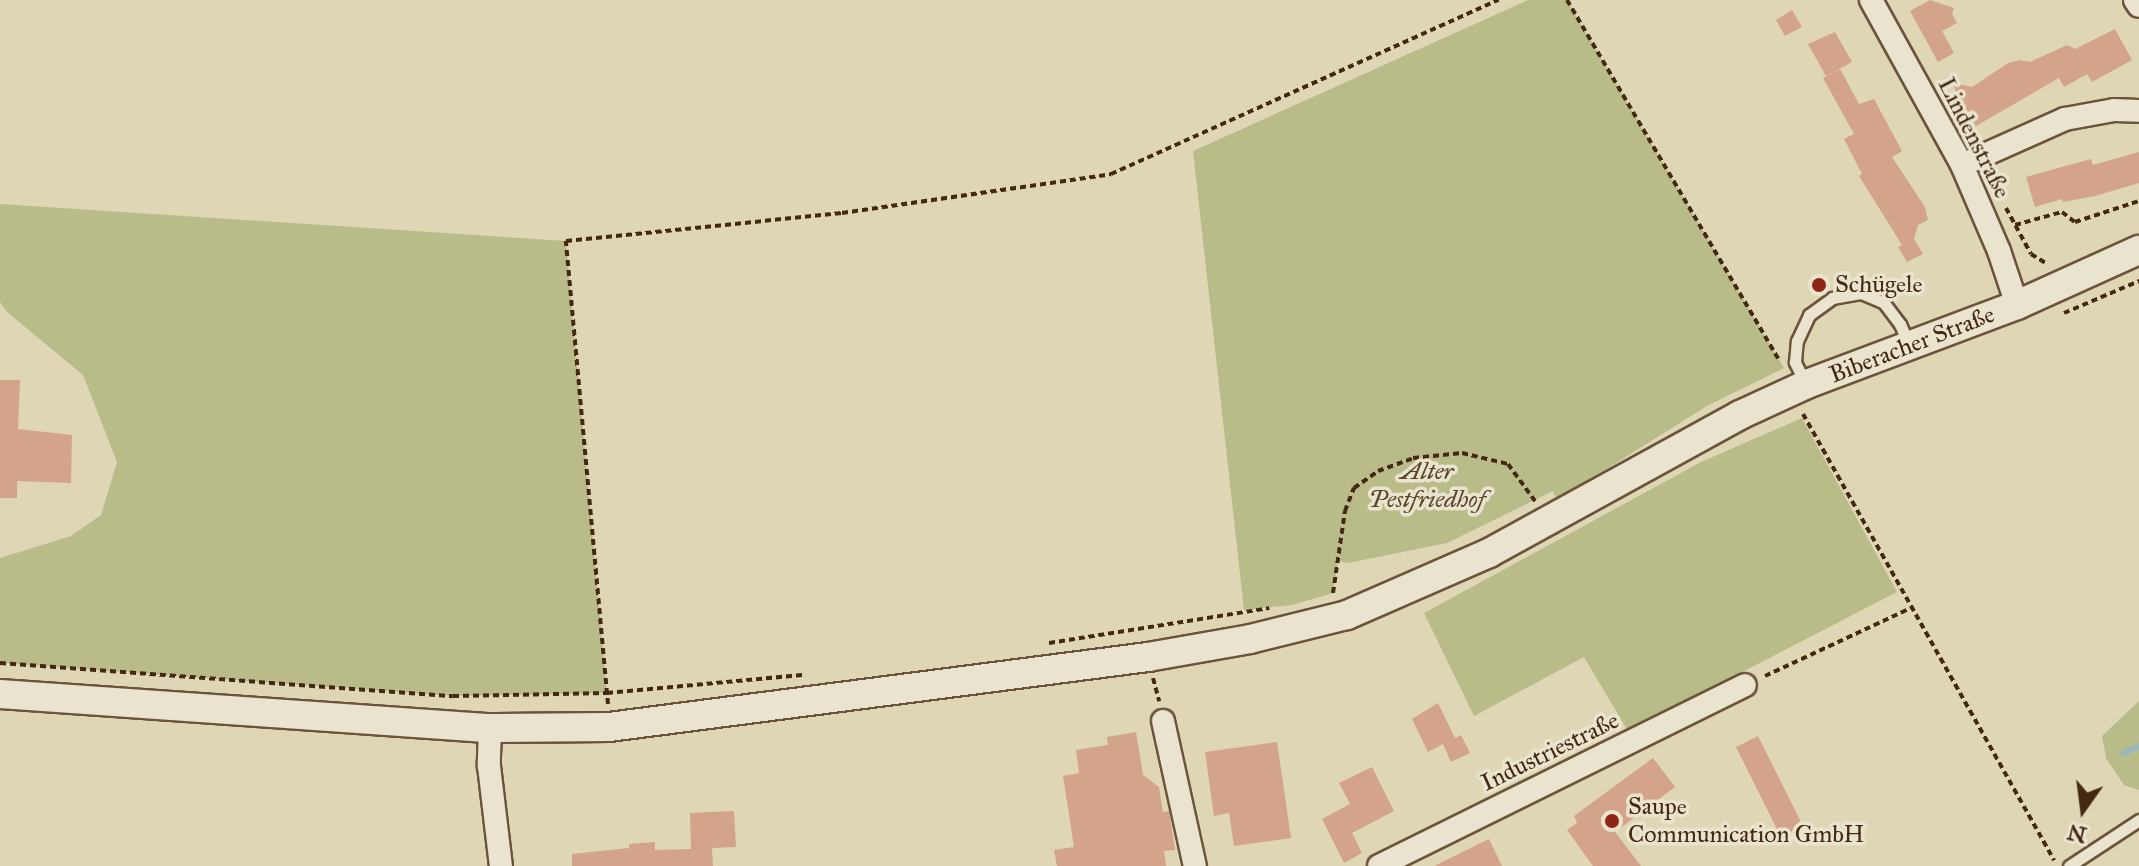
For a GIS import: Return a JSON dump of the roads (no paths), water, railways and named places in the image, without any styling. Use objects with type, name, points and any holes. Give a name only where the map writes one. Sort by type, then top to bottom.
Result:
[{"type":"street","name":"Lindenstraße","points":[[1871,0],[1962,165],[1999,251],[2017,305]]},
{"type":"street","points":[[2135,0],[2139,6]]},
{"type":"street","points":[[1962,165],[2065,119],[2114,110],[2139,111]]},
{"type":"street","name":"Biberacher Straße","points":[[0,694],[490,728],[609,727],[1148,657],[1250,639],[1347,615],[1489,553],[1687,444],[1795,372],[1909,345],[2017,305],[2139,250]]},
{"type":"street","name":"Industriestraße","points":[[1379,866],[1745,685]]},
{"type":"street","points":[[1163,721],[1195,866]]},
{"type":"street","points":[[490,728],[489,766],[501,866]]},
{"type":"lane","points":[[1795,372],[1797,341],[1809,315],[1822,303],[1846,293],[1861,293],[1884,303],[1900,324],[1909,345]]},
{"type":"lane","points":[[2069,866],[2139,820]]},
{"type":"waterway","points":[[2124,753],[2139,746]]},
{"type":"place","name":"Schügele","points":[[1819,285]]},
{"type":"place","name":"Saupe Communication GmbH","points":[[1612,821]]},
{"type":"park label","name":"Alter Pestfriedhof","points":[[1427,486]]}]
